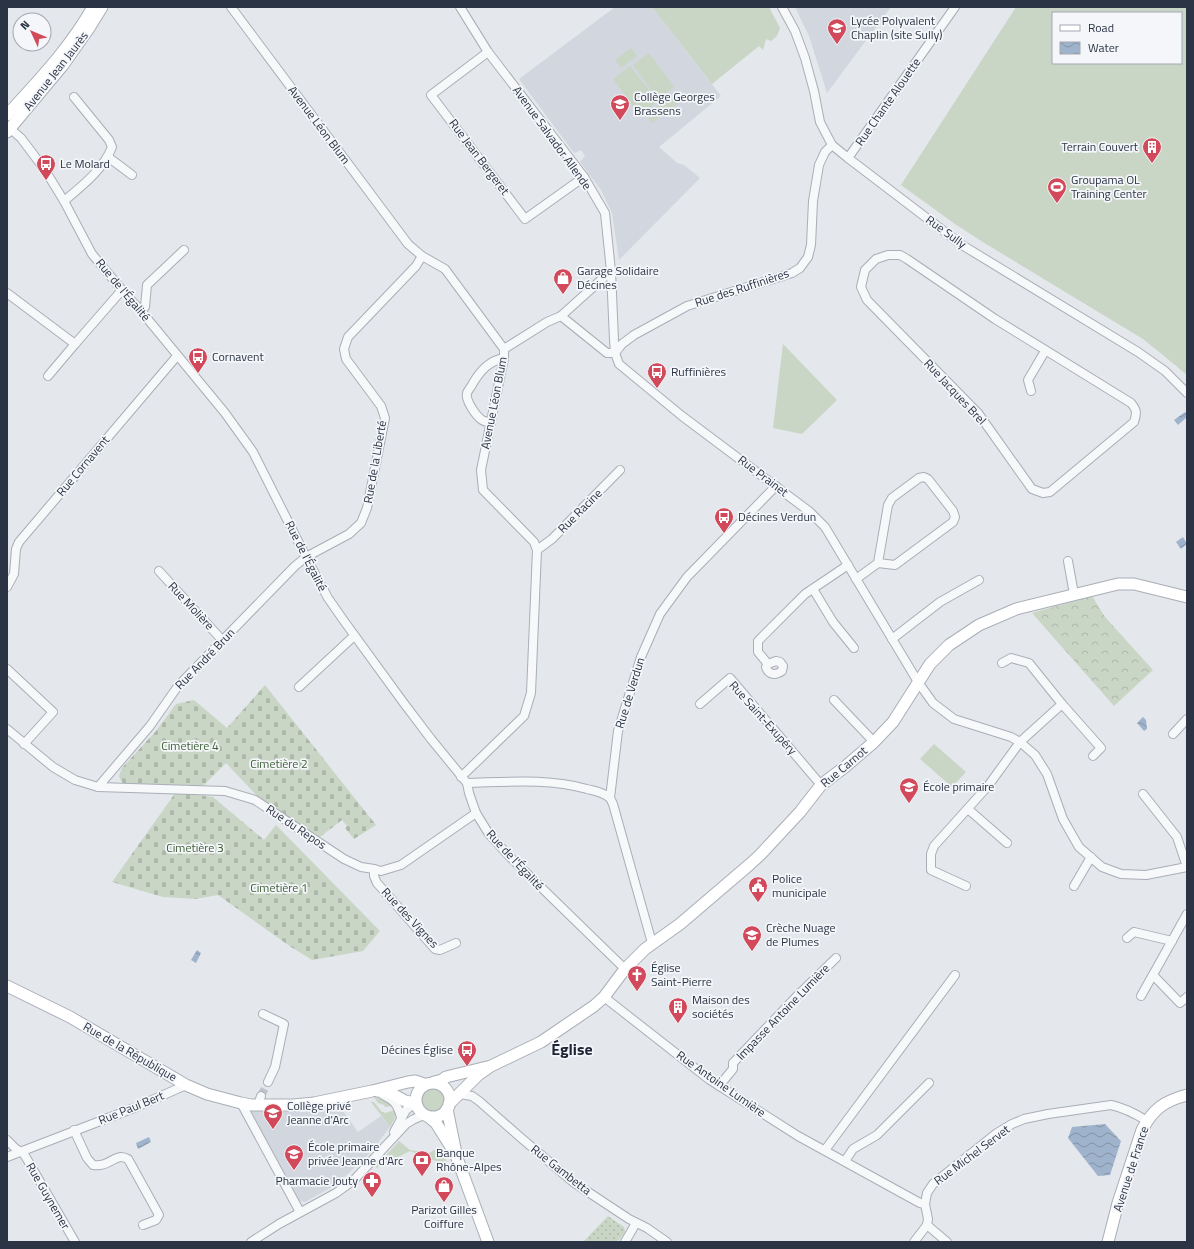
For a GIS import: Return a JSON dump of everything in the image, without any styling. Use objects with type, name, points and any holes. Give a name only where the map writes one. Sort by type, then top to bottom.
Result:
[{"type":"street","name":"Avenue Jean Jaurès","points":[[7,115],[57,60],[83,24],[93,7]]},
{"type":"street","name":"Avenue Jean Jaurès","points":[[8,129],[63,65],[102,7]]},
{"type":"street","name":"Avenue Léon Blum","points":[[231,7],[408,244],[422,256],[445,268],[504,349],[504,358],[481,470],[483,490],[534,542],[537,550]]},
{"type":"street","name":"Avenue Salvador Allende","points":[[460,7],[488,52],[584,177],[605,214],[611,271],[615,353]]},
{"type":"street","name":"Rue Sully","points":[[782,7],[793,27],[805,58],[814,90],[820,122],[832,145],[962,245],[1138,352],[1165,371],[1187,393]]},
{"type":"street","name":"Rue Chante Alouette","points":[[848,158],[955,7]]},
{"type":"street","name":"Rue Jean Bergeret","points":[[488,52],[431,95],[525,219],[584,177]]},
{"type":"street","points":[[64,201],[101,166],[108,157],[112,147],[109,140],[74,97]]},
{"type":"street","name":"Rue de l'Égalité","points":[[8,129],[21,138],[42,166],[64,201],[92,254],[225,413],[253,452],[328,598],[354,636],[431,739],[464,780],[476,813],[489,834],[509,856],[625,969]]},
{"type":"street","name":"Rue des Ruffinières","points":[[615,353],[622,344],[634,335],[687,306],[792,273],[800,268],[808,257],[811,245],[813,201],[819,165],[825,152],[832,145]]},
{"type":"street","points":[[108,157],[132,175]]},
{"type":"street","points":[[141,311],[145,307],[147,285],[184,250]]},
{"type":"street","name":"Rue Jacques Brel","points":[[888,255],[900,255],[907,258],[995,319],[1045,351],[1131,403],[1136,409],[1137,414],[1134,422],[1050,492],[1043,493],[1032,489],[978,413],[867,300],[861,287],[865,270],[876,259],[888,255]]},
{"type":"street","name":"Rue de la Liberté","points":[[306,556],[349,534],[361,523],[367,508],[385,418],[381,406],[346,359],[344,349],[348,337],[416,266],[422,256]]},
{"type":"street","points":[[504,349],[547,322],[561,316],[611,271]]},
{"type":"street","points":[[48,376],[122,290]]},
{"type":"street","points":[[7,294],[75,344]]},
{"type":"street","points":[[561,316],[607,353],[615,353]]},
{"type":"street","points":[[1031,391],[1028,380],[1045,351]]},
{"type":"street","name":"Rue Prainet","points":[[615,353],[619,364],[682,416],[810,512],[826,527],[918,682],[933,703],[954,719],[1011,737],[1020,742],[1035,755],[1047,774],[1063,819],[1079,847],[1102,867],[1121,874],[1146,875],[1187,867]]},
{"type":"street","name":"Rue Cornavent","points":[[7,586],[14,574],[16,549],[19,542],[177,356]]},
{"type":"street","points":[[491,423],[483,421],[479,418],[467,400],[467,394],[480,371],[489,364],[504,358]]},
{"type":"street","name":"Rue Racine","points":[[537,550],[552,539],[620,470]]},
{"type":"street","points":[[856,579],[878,563],[895,565],[953,522],[955,517],[952,511],[928,479],[924,477],[919,478],[892,498],[888,505],[878,563]]},
{"type":"street","name":"Rue de Verdun","points":[[652,943],[613,804],[610,798],[618,731],[641,657],[660,614],[687,577],[776,486]]},
{"type":"street","points":[[464,780],[524,716],[532,693],[537,550]]},
{"type":"street","name":"Rue André Brun","points":[[98,787],[150,726],[178,686],[306,556]]},
{"type":"street","points":[[1068,561],[1074,594]]},
{"type":"street","points":[[768,664],[758,652],[758,641],[805,594],[848,564]]},
{"type":"street","name":"Rue Molière","points":[[159,571],[222,640]]},
{"type":"street","points":[[892,639],[940,602],[979,580]]},
{"type":"street","name":"Rue Carnot","points":[[625,969],[652,943],[680,924],[760,855],[800,812],[821,785],[874,742],[893,722],[930,664],[949,645],[978,625],[1016,609],[1118,584],[1134,584],[1187,597]]},
{"type":"street","points":[[812,589],[833,622],[854,648]]},
{"type":"street","points":[[299,686],[354,636]]},
{"type":"street","points":[[1002,663],[1011,658],[1029,663],[1062,704],[1101,748],[1093,756]]},
{"type":"street","points":[[7,669],[53,712],[24,744]]},
{"type":"street","name":"Rue Saint-Exupéry","points":[[700,704],[730,678],[821,785]]},
{"type":"street","points":[[834,700],[874,742]]},
{"type":"street","points":[[966,886],[931,870],[931,854],[934,846],[988,786],[1020,742],[1062,704]]},
{"type":"street","points":[[1173,734],[1187,720]]},
{"type":"street","name":"Rue du Repos","points":[[7,729],[53,767],[75,780],[98,787],[225,791],[255,800],[344,859],[362,867],[381,871],[401,865],[476,813]]},
{"type":"street","points":[[464,780],[557,783],[601,793],[610,798]]},
{"type":"street","points":[[1143,794],[1178,837],[1187,867]]},
{"type":"street","points":[[968,809],[1006,843]]},
{"type":"street","points":[[1074,886],[1091,857]]},
{"type":"street","name":"Rue des Vignes","points":[[374,869],[374,876],[377,882],[435,949],[440,950],[456,943]]},
{"type":"street","points":[[1141,996],[1187,914]]},
{"type":"street","points":[[1126,938],[1134,932],[1172,941]]},
{"type":"street","name":"Impasse Antoine Lumière","points":[[719,1086],[733,1069],[733,1063],[798,995],[836,958]]},
{"type":"street","name":"Rue de la République","points":[[448,1106],[478,1075],[491,1066],[548,1038],[589,1010],[604,998],[625,969]]},
{"type":"street","points":[[824,1150],[955,975]]},
{"type":"street","points":[[1152,975],[1180,1003],[1187,997]]},
{"type":"street","name":"Rue de la République","points":[[7,986],[70,1017],[186,1085],[208,1094],[251,1105],[259,1100],[294,1105],[314,1103],[374,1091],[408,1082],[415,1081],[429,1083],[442,1080],[446,1077],[491,1066]]},
{"type":"street","name":"Rue Antoine Lumière","points":[[604,998],[719,1086],[798,1136],[920,1203],[925,1204]]},
{"type":"street","points":[[262,1014],[284,1024],[275,1067],[268,1082]]},
{"type":"street","points":[[457,1158],[436,1123],[417,1108],[415,1102],[417,1092],[429,1083],[443,1086],[447,1089],[449,1094],[448,1106],[457,1158],[488,1242]]},
{"type":"street","points":[[845,1161],[853,1150],[877,1135],[929,1083]]},
{"type":"street","name":"Rue Paul Bert","points":[[7,1157],[134,1108],[186,1085]]},
{"type":"street","points":[[374,1091],[396,1104],[401,1117]]},
{"type":"street","name":"Rue de la République","points":[[374,1091],[389,1092],[405,1101],[415,1102]]},
{"type":"street","name":"Rue Gambetta","points":[[459,1094],[472,1096],[573,1182],[667,1242]]},
{"type":"street","name":"Avenue de France","points":[[1108,1242],[1142,1130],[1152,1113],[1161,1105],[1172,1099],[1187,1096]]},
{"type":"street","points":[[251,1242],[300,1212],[336,1193],[354,1180],[382,1150],[390,1139],[401,1117],[415,1102]]},
{"type":"street","points":[[241,1103],[300,1212]]},
{"type":"street","name":"Rue Michel Servet","points":[[925,1204],[927,1192],[934,1184],[997,1133],[1024,1119],[1111,1105],[1121,1107],[1147,1121]]},
{"type":"street","points":[[390,1139],[409,1121],[426,1116],[439,1116],[444,1113],[448,1106]]},
{"type":"street","points":[[74,1130],[87,1158],[93,1165],[99,1166],[106,1164],[120,1157],[128,1159],[159,1215],[156,1220],[143,1225]]},
{"type":"street","name":"Rue Guynemer","points":[[7,1140],[24,1154],[75,1242]]},
{"type":"street","points":[[914,1242],[927,1225],[928,1219],[925,1204]]},
{"type":"street","points":[[625,1242],[636,1223]]},
{"type":"street","points":[[927,1225],[946,1242]]},
{"type":"shaded area","name":"Collège Georges Brassens","points":[[615,7],[652,7],[721,96],[659,147],[677,163],[684,165],[700,178],[619,260],[612,213],[601,190],[580,162],[585,156],[581,150],[574,153],[519,79]]},
{"type":"shaded area","name":"Lycée Polyvalent Chaplin (site Sully)","points":[[795,7],[891,7],[827,93],[809,36]]},
{"type":"shaded area","points":[[341,1108],[358,1132],[381,1116],[390,1127],[370,1153],[337,1184],[305,1202],[297,1200],[249,1110],[285,1112]]},
{"type":"green space","points":[[652,7],[769,7],[780,28],[777,36],[771,41],[766,39],[763,50],[759,46],[712,84]]},
{"type":"green space","name":"Groupama OL Training Center","points":[[1016,7],[1187,7],[1187,375],[1143,339],[955,224],[901,185]]},
{"type":"green space","points":[[631,48],[637,56],[621,68],[615,60]]},
{"type":"green space","points":[[649,53],[674,87],[658,99],[633,65]]},
{"type":"green space","points":[[630,66],[658,101],[640,115],[613,79]]},
{"type":"green space","points":[[673,95],[679,103],[652,123],[646,114]]},
{"type":"green space","points":[[783,344],[837,400],[802,434],[773,428]]},
{"type":"green space","points":[[1092,596],[1105,617],[1153,670],[1114,706],[1032,613]]},
{"type":"green space","points":[[265,685],[376,825],[354,839],[345,828],[347,826],[342,820],[320,837],[259,798],[226,763],[204,785],[199,786],[124,784],[121,781],[119,776],[122,768],[156,731],[176,704],[194,700],[227,728]]},
{"type":"green space","points":[[934,744],[966,772],[952,787],[920,759]]},
{"type":"green space","points":[[176,792],[213,797],[264,840],[276,825],[380,931],[363,951],[312,960],[291,947],[218,895],[196,899],[163,897],[112,882]]},
{"type":"green space","points":[[432,1086],[441,1090],[445,1099],[441,1108],[432,1112],[423,1108],[419,1099],[423,1090]]},
{"type":"green space","points":[[374,1097],[382,1099],[392,1106],[385,1107],[384,1105],[378,1103]]},
{"type":"green space","points":[[371,1102],[374,1102],[382,1112],[385,1113],[395,1110],[395,1118],[390,1127]]},
{"type":"green space","points":[[399,1141],[410,1150],[429,1153],[440,1147],[449,1166],[410,1151],[376,1168],[376,1166]]},
{"type":"green space","points":[[608,1216],[624,1227],[625,1232],[620,1239],[616,1242],[583,1242]]},
{"type":"water","points":[[1185,412],[1187,417],[1178,425],[1174,420]]},
{"type":"water","points":[[1183,537],[1187,544],[1181,549],[1176,542]]},
{"type":"water","points":[[1143,717],[1146,720],[1147,729],[1144,731],[1137,723]]},
{"type":"water","points":[[197,950],[201,953],[196,963],[191,960]]},
{"type":"water","points":[[1105,1124],[1121,1141],[1110,1175],[1098,1176],[1068,1138],[1072,1127]]},
{"type":"water","points":[[149,1137],[151,1142],[138,1149],[136,1143]]},
{"type":"tunnel","points":[[261,1096],[268,1082]]},
{"type":"place","name":"Lycée Polyvalent Chaplin (site Sully)","points":[[837,45]]},
{"type":"place","name":"Collège Georges Brassens","points":[[620,121]]},
{"type":"place","name":"Terrain Couvert","points":[[1152,164]]},
{"type":"place","name":"Le Molard","points":[[46,181]]},
{"type":"place","name":"Groupama OL Training Center","points":[[1057,204]]},
{"type":"place","name":"Garage Solidaire Décines","points":[[563,295]]},
{"type":"place","name":"Cornavent","points":[[198,374]]},
{"type":"place","name":"Ruffinières","points":[[657,389]]},
{"type":"place","name":"Décines Verdun","points":[[724,534]]},
{"type":"place","name":"École primaire","points":[[909,804]]},
{"type":"place","name":"Police municipale","points":[[758,903]]},
{"type":"place","name":"Crèche Nuage de Plumes","points":[[752,952]]},
{"type":"place","name":"Église Saint-Pierre","points":[[637,992]]},
{"type":"place","name":"Maison des sociétés","points":[[678,1024]]},
{"type":"place","name":"Décines Église","points":[[467,1067]]},
{"type":"place","name":"Collège privé Jeanne d'Arc","points":[[273,1130]]},
{"type":"place","name":"École primaire privée Jeanne d'Arc","points":[[294,1171]]},
{"type":"place","name":"Banque Rhône-Alpes","points":[[422,1177]]},
{"type":"place","name":"Pharmacie Jouty","points":[[372,1198]]},
{"type":"place","name":"Parizot Gilles Coiffure","points":[[444,1203]]},
{"type":"district","name":"Église","points":[[572,1049]]},
{"type":"park label","name":"Cimetière 4","points":[[190,746]]},
{"type":"park label","name":"Cimetière 2","points":[[279,764]]},
{"type":"park label","name":"Cimetière 3","points":[[195,848]]},
{"type":"park label","name":"Cimetière 1","points":[[279,888]]}]
